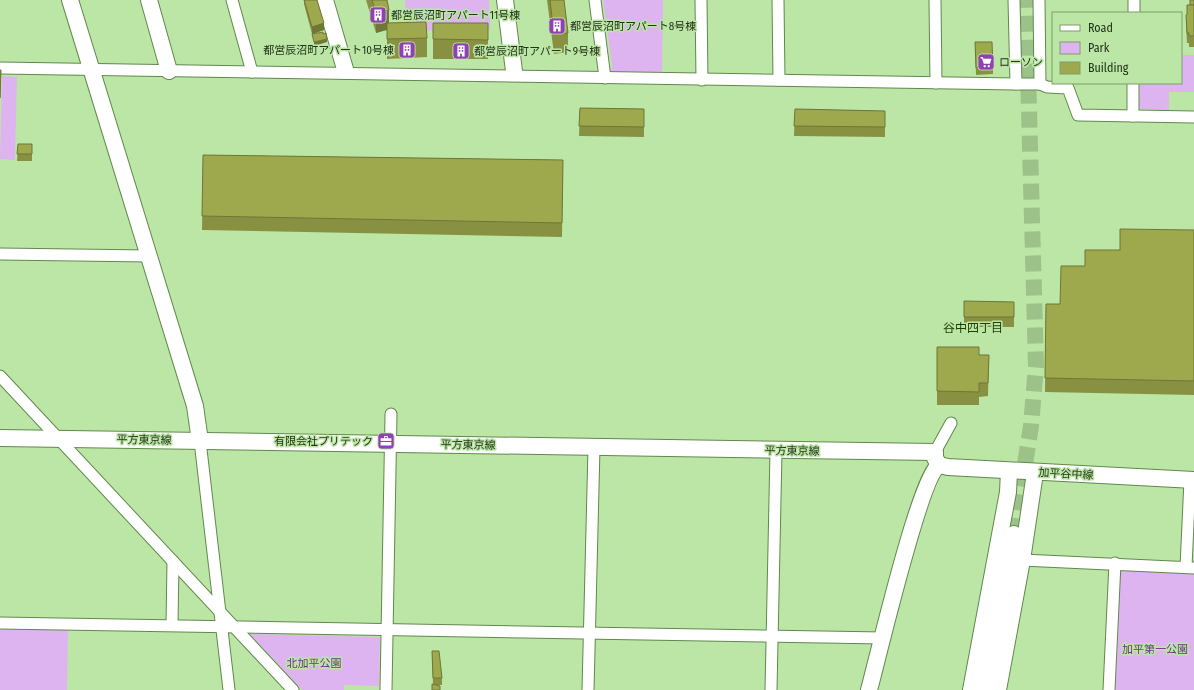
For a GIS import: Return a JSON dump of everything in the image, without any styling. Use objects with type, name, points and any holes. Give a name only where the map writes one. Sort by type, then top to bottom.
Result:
[{"type":"street","points":[[70,0],[195,406],[218,609],[229,690]]},
{"type":"street","points":[[149,0],[169,72]]},
{"type":"street","points":[[232,0],[252,72]]},
{"type":"street","points":[[325,0],[346,72]]},
{"type":"street","points":[[505,0],[514,74]]},
{"type":"street","points":[[595,0],[604,78]]},
{"type":"street","points":[[701,0],[702,80]]},
{"type":"street","points":[[778,0],[779,80]]},
{"type":"street","points":[[934,0],[936,83]]},
{"type":"street","points":[[1014,0],[1016,84]]},
{"type":"street","points":[[1039,0],[1040,84]]},
{"type":"street","points":[[1134,0],[1134,12]]},
{"type":"street","points":[[0,68],[169,72],[514,74],[702,80],[1040,84],[1047,87],[1068,88],[1078,115],[1194,117]]},
{"type":"street","points":[[1133,84],[1133,116]]},
{"type":"street","points":[[0,254],[149,256]]},
{"type":"street","points":[[0,376],[294,690]]},
{"type":"street","points":[[386,690],[392,444],[391,414]]},
{"type":"street","points":[[869,690],[917,510],[951,423]]},
{"type":"street","name":"平方東京線","points":[[0,438],[776,451],[937,459]]},
{"type":"street","points":[[588,690],[594,448]]},
{"type":"street","points":[[771,690],[776,451]]},
{"type":"street","name":"加平谷中線","points":[[937,459],[948,467],[1035,473],[1192,480]]},
{"type":"street","points":[[972,690],[1008,492],[1009,471]]},
{"type":"street","points":[[998,690],[1022,560],[1035,473]]},
{"type":"street","points":[[1022,560],[1190,567],[1192,480]]},
{"type":"street","points":[[986,690],[1014,534]]},
{"type":"street","points":[[172,625],[173,561]]},
{"type":"street","points":[[1109,690],[1115,564]]},
{"type":"street","points":[[0,623],[883,638]]},
{"type":"green space","points":[[405,0],[489,0],[490,29],[406,31]]},
{"type":"green space","points":[[603,0],[663,0],[662,73],[611,72],[612,65]]},
{"type":"green space","points":[[1182,55],[1194,55],[1194,92],[1169,92],[1169,110],[1142,109],[1139,107],[1140,84],[1182,84]]},
{"type":"green space","points":[[2,76],[17,77],[15,160],[0,159]]},
{"type":"green space","name":"加平第一公園","points":[[1123,569],[1194,572],[1194,690],[1113,690],[1120,572]]},
{"type":"green space","points":[[0,628],[68,630],[67,690],[0,690]]},
{"type":"green space","name":"北加平公園","points":[[250,634],[380,637],[379,686],[344,685],[344,690],[302,690]]},
{"type":"building","points":[[304,0],[317,0],[324,23],[312,27]]},
{"type":"building","points":[[372,0],[387,0],[389,10],[376,13]]},
{"type":"building","points":[[550,0],[564,0],[568,33],[554,35]]},
{"type":"building","points":[[1190,0],[1194,0],[1194,5],[1190,5]]},
{"type":"building","points":[[1187,5],[1194,5],[1194,36],[1189,36],[1189,33],[1187,33]]},
{"type":"building","points":[[426,22],[427,38],[387,39],[387,23]]},
{"type":"building","points":[[433,23],[488,23],[488,40],[433,39]]},
{"type":"building","points":[[323,32],[323,34],[326,33],[327,39],[314,42],[312,34]]},
{"type":"building","points":[[975,42],[992,42],[993,67],[976,68]]},
{"type":"building","points":[[0,70],[1,70],[0,98]]},
{"type":"building","points":[[580,108],[644,109],[644,127],[579,126]]},
{"type":"building","points":[[795,109],[885,111],[885,127],[794,126]]},
{"type":"building","points":[[18,144],[32,144],[32,154],[17,154]]},
{"type":"building","points":[[203,155],[563,160],[562,223],[202,216]]},
{"type":"building","points":[[1120,229],[1194,230],[1194,381],[1045,378],[1046,304],[1060,304],[1061,266],[1085,266],[1085,250],[1120,250]]},
{"type":"building","points":[[964,301],[1014,302],[1014,317],[964,317]]},
{"type":"building","points":[[937,347],[979,347],[979,355],[989,355],[988,383],[979,383],[979,392],[937,391]]},
{"type":"building","points":[[432,651],[439,651],[442,678],[433,678]]},
{"type":"building","points":[[432,684],[440,686],[440,690],[432,690]]},
{"type":"tunnel","points":[[1014,534],[1031,426],[1036,366],[1026,0]]},
{"type":"place","name":"都営辰沼町アパート11号棟","points":[[378,15]]},
{"type":"place","name":"都営辰沼町アパート8号棟","points":[[557,26]]},
{"type":"place","name":"都営辰沼町アパート10号棟","points":[[407,50]]},
{"type":"place","name":"都営辰沼町アパート9号棟","points":[[461,51]]},
{"type":"place","name":"ローソン","points":[[986,62]]},
{"type":"place","name":"有限会社プリテック","points":[[386,441]]},
{"type":"district","name":"谷中四丁目","points":[[973,328]]}]
